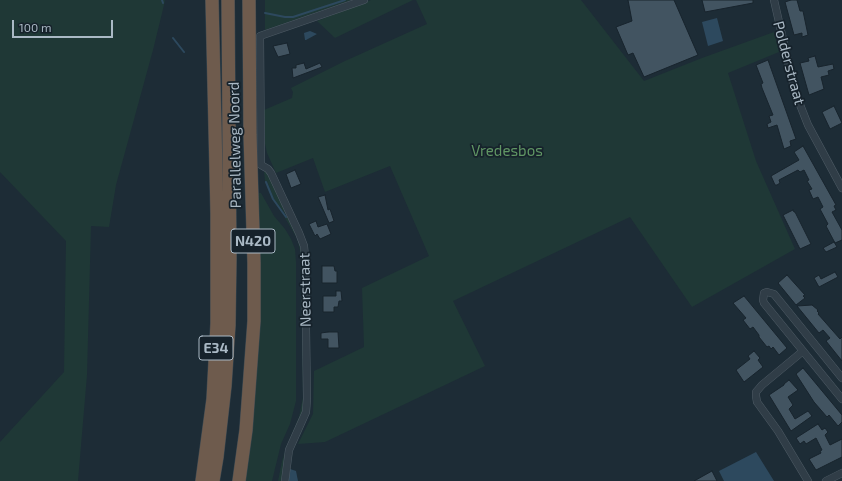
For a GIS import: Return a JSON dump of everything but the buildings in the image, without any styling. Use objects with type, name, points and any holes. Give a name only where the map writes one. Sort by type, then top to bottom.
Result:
[{"type":"highway","name":"E34","points":[[202,481],[212,399],[217,323],[217,214],[212,0]]},
{"type":"highway","name":"E34","points":[[213,481],[225,386],[229,325],[230,258],[228,0]]},
{"type":"highway","name":"Parallelweg Noord","points":[[232,481],[240,428],[247,315],[244,150],[244,0]]},
{"type":"highway","name":"Parallelweg Noord","points":[[238,481],[246,430],[254,320],[249,0]]},
{"type":"street","name":"Neerstraat","points":[[285,481],[289,450],[304,416],[307,399],[305,257],[304,246],[281,193],[271,173],[268,169],[261,165],[260,36],[364,0]]},
{"type":"street","name":"Polderstraat","points":[[774,0],[795,92],[808,125],[842,188]]},
{"type":"street","points":[[842,378],[774,294],[768,292],[764,294],[764,303],[842,399]]},
{"type":"street","points":[[803,352],[759,388],[756,396],[757,402],[778,431],[808,481]]},
{"type":"street","points":[[826,481],[842,473]]},
{"type":"green space","points":[[0,0],[165,0],[153,50],[116,185],[109,227],[91,226],[87,375],[78,481],[0,481],[0,442],[64,372],[66,241],[0,172]]},
{"type":"green space","points":[[255,0],[256,0],[254,37]]},
{"type":"green space","points":[[265,0],[352,0],[265,30]]},
{"type":"green space","points":[[371,0],[413,0],[335,38],[317,21]]},
{"type":"green space","name":"Vredesbos","points":[[416,0],[581,0],[644,81],[774,32],[779,52],[728,73],[756,161],[795,249],[692,307],[630,217],[453,301],[485,366],[325,442],[298,444],[313,414],[314,371],[364,347],[362,288],[429,256],[390,166],[325,192],[313,158],[276,173],[267,153],[265,144],[264,110],[292,98],[293,92],[291,88],[345,61],[427,24]]},
{"type":"green space","points":[[254,51],[257,193],[261,193],[274,216],[291,239],[295,249],[296,262],[296,401],[290,424],[281,444],[272,481],[244,481],[247,456]]},
{"type":"green space","points":[[264,171],[268,173],[302,246],[304,408],[283,481],[278,481],[282,461],[299,417],[303,397],[301,254],[297,238],[285,218],[287,216],[274,199],[267,181],[265,181]]},
{"type":"water","points":[[717,18],[723,41],[708,46],[702,22]]},
{"type":"water","points":[[310,31],[317,34],[305,40],[304,33]]},
{"type":"water","points":[[756,452],[774,481],[724,481],[719,471]]},
{"type":"water","points":[[290,469],[296,471],[298,481],[288,481]]},
{"type":"waterway","points":[[265,13],[293,17],[345,0]]},
{"type":"waterway","points":[[173,38],[184,52]]},
{"type":"waterway","points":[[266,182],[273,199],[286,217]]}]
